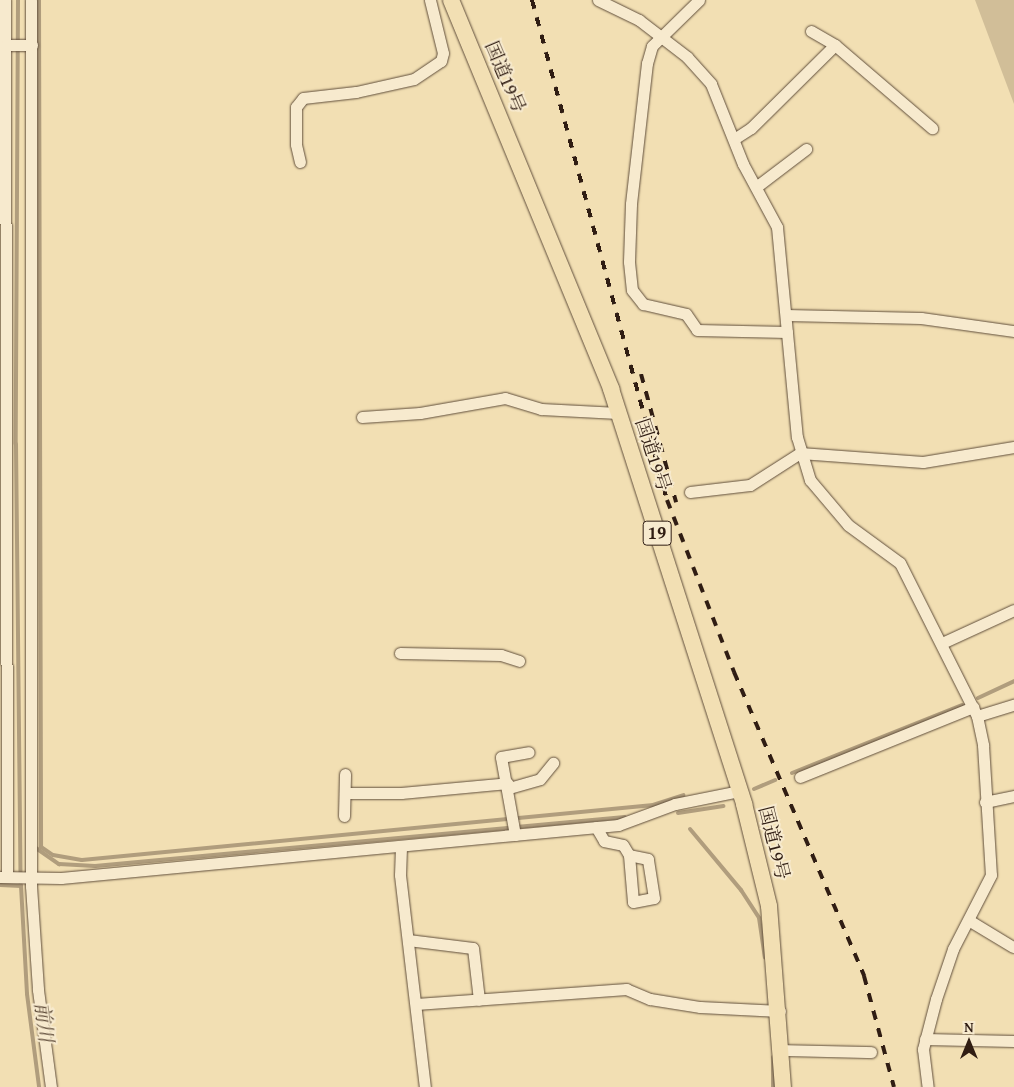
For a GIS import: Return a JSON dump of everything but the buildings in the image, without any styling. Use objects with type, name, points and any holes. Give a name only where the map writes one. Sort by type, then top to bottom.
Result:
[{"type":"highway","name":"国道19号","points":[[451,0],[596,347],[739,791],[769,906],[780,1011],[783,1087]]},
{"type":"street","points":[[5,0],[7,877],[28,878],[401,847],[618,825],[675,804],[739,791]]},
{"type":"street","points":[[31,0],[32,852],[28,878],[38,990],[51,1087]]},
{"type":"street","points":[[300,162],[296,144],[296,107],[303,98],[356,92],[414,79],[441,61],[443,53],[430,0]]},
{"type":"street","points":[[598,0],[627,12],[687,57],[711,84],[756,187],[777,227],[800,453],[810,480],[834,512],[900,563],[942,643],[975,712],[983,745],[985,802],[991,875],[970,921],[953,949],[925,1039],[928,1087]]},
{"type":"street","points":[[699,0],[652,46],[647,63],[642,125],[633,179],[629,262],[634,297],[643,304],[686,314],[697,330],[788,332]]},
{"type":"street","points":[[811,31],[835,45],[845,57],[932,128]]},
{"type":"street","points":[[6,45],[32,45]]},
{"type":"street","points":[[734,138],[751,128],[835,45]]},
{"type":"street","points":[[756,187],[806,149]]},
{"type":"street","points":[[786,315],[921,318],[1014,330]]},
{"type":"street","points":[[362,417],[420,413],[505,398],[541,409],[618,413]]},
{"type":"street","points":[[690,492],[750,485],[800,453],[923,462],[1014,446]]},
{"type":"street","points":[[942,643],[1014,610]]},
{"type":"street","points":[[400,654],[501,655],[519,661]]},
{"type":"street","points":[[800,776],[975,712],[1014,704]]},
{"type":"street","points":[[515,835],[502,756],[529,752]]},
{"type":"street","points":[[344,793],[401,793],[508,786],[540,779],[553,763]]},
{"type":"street","points":[[344,816],[345,774]]},
{"type":"street","points":[[985,802],[1014,796]]},
{"type":"street","points":[[596,827],[604,841],[623,845],[630,855]]},
{"type":"street","points":[[401,847],[408,940],[425,1087]]},
{"type":"street","points":[[970,921],[1012,947]]},
{"type":"street","points":[[408,940],[473,948],[479,1000]]},
{"type":"street","points":[[416,1004],[626,989],[650,999],[700,1007],[780,1011]]},
{"type":"street","points":[[925,1039],[1014,1041]]},
{"type":"street","points":[[782,1050],[871,1052]]},
{"type":"shaded area","points":[[975,0],[1014,0],[1014,104]]},
{"type":"waterway","name":"前川","points":[[18,0],[16,444],[21,886],[27,994],[39,1087]]},
{"type":"waterway","points":[[39,0],[41,847],[53,855],[82,860],[653,805],[683,795]]},
{"type":"waterway","points":[[978,698],[1014,681]]},
{"type":"waterway","points":[[792,773],[962,705]]},
{"type":"waterway","points":[[754,789],[775,780]]},
{"type":"waterway","points":[[678,813],[723,806]]},
{"type":"waterway","points":[[33,846],[59,864],[95,866],[625,817]]},
{"type":"waterway","points":[[690,829],[741,890],[759,918],[765,958]]},
{"type":"waterway","points":[[0,885],[21,886]]},
{"type":"waterway","points":[[773,1057],[773,1087]]},
{"type":"railway","points":[[532,0],[667,500],[734,672],[864,976],[894,1087]]},
{"type":"railway","points":[[641,374],[676,502]]}]
